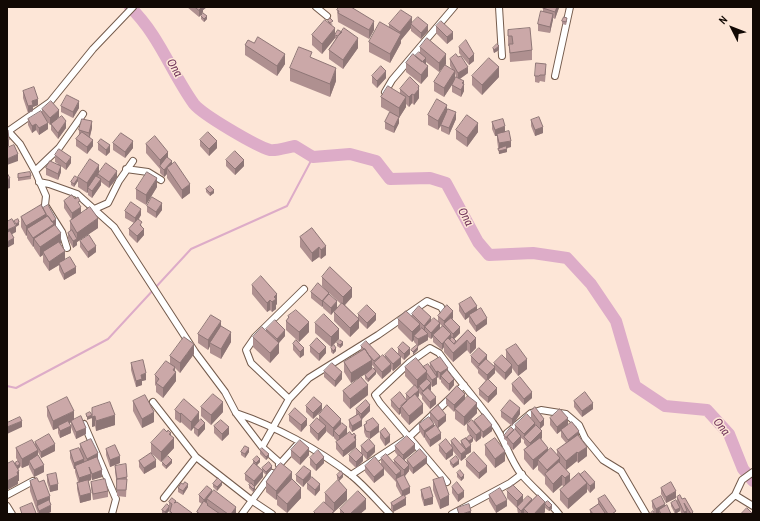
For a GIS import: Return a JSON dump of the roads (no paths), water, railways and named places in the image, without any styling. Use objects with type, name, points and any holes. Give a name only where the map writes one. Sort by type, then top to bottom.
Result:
[{"type":"street","points":[[66,248],[62,232],[45,205],[46,196],[35,171],[20,144],[8,132],[50,102],[97,44],[133,7]]},
{"type":"street","points":[[316,7],[327,16]]},
{"type":"street","points":[[385,92],[392,80],[454,7]]},
{"type":"street","points":[[499,7],[502,56]]},
{"type":"street","points":[[555,76],[570,7]]},
{"type":"street","points":[[35,171],[59,148],[83,114]]},
{"type":"street","points":[[85,216],[108,203],[126,169],[133,161]]},
{"type":"street","points":[[126,169],[148,172],[161,180]]},
{"type":"street","points":[[39,182],[77,194],[114,227],[191,346],[225,392],[236,413],[262,447],[280,463]]},
{"type":"street","points":[[62,232],[68,228]]},
{"type":"street","points":[[289,399],[251,363],[247,356],[246,350],[255,337],[304,289]]},
{"type":"street","points":[[262,447],[289,399],[309,378],[378,335],[426,301],[441,307],[444,312]]},
{"type":"street","points":[[447,482],[380,403],[376,395],[410,362],[430,348],[439,353],[502,436],[512,460],[522,474],[548,500],[559,514]]},
{"type":"street","points":[[352,475],[409,437],[464,385]]},
{"type":"street","points":[[153,402],[196,457],[251,500],[272,514]]},
{"type":"street","points":[[502,436],[531,413],[541,410],[566,414],[579,425],[585,438],[603,460],[621,471],[646,514]]},
{"type":"street","points":[[236,413],[300,442],[352,475],[365,493],[390,514]]},
{"type":"street","points":[[84,424],[116,499],[112,514]]},
{"type":"street","points":[[242,514],[280,463],[300,442]]},
{"type":"street","points":[[164,498],[196,457]]},
{"type":"street","points":[[715,514],[735,495],[742,480],[753,472]]},
{"type":"street","points":[[452,514],[497,490],[522,474]]},
{"type":"street","points":[[7,495],[33,480]]},
{"type":"street","points":[[735,495],[753,506]]},
{"type":"street","points":[[7,506],[12,514]]},
{"type":"waterway","name":"Ona","points":[[130,7],[149,29],[194,104],[199,109],[242,137],[270,150],[295,146],[313,157],[350,154],[376,161],[390,179],[430,178],[446,183],[478,242],[489,255],[533,253],[567,258],[591,284],[616,321],[635,386],[665,406],[707,410],[729,434],[743,469],[753,481]]},
{"type":"waterway","points":[[7,386],[16,388],[108,339],[191,249],[287,206],[313,157]]}]
